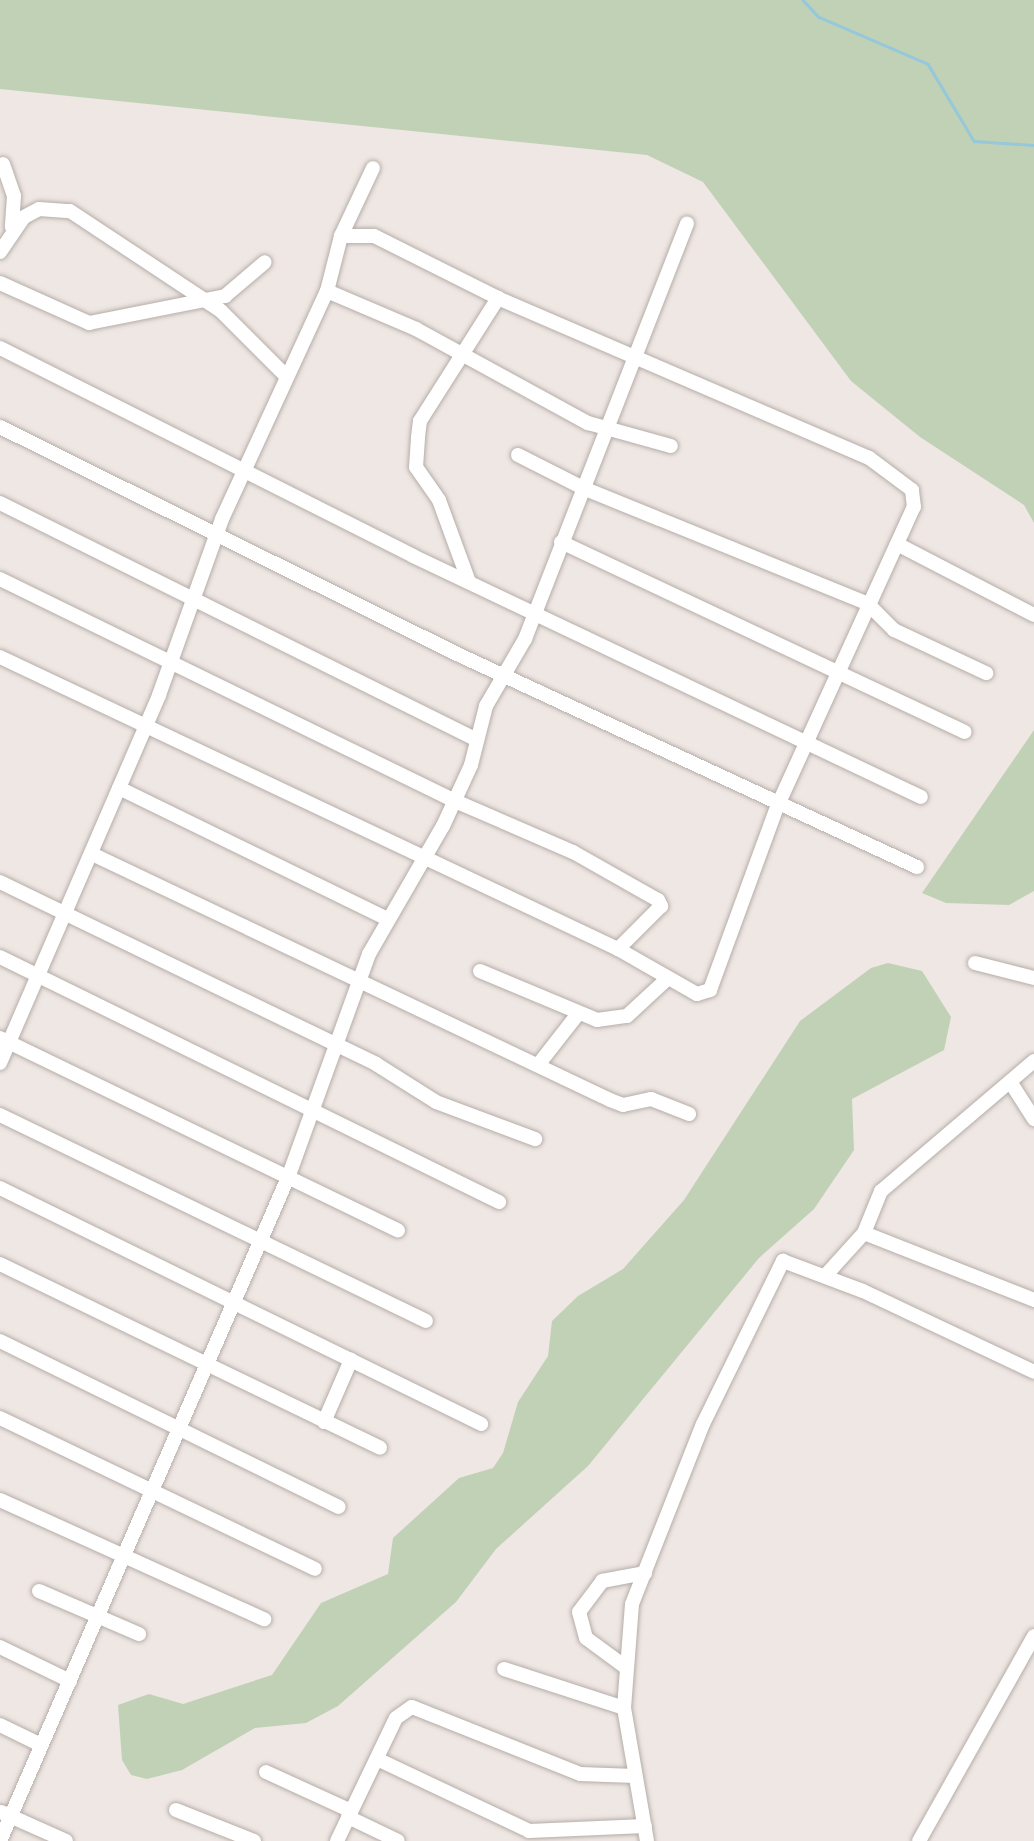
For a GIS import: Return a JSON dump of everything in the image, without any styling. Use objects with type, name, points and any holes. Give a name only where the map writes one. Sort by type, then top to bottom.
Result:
[{"type":"street","points":[[0,252],[12,227],[14,196],[3,164]]},
{"type":"street","points":[[0,1063],[5,1040],[66,914],[173,661],[193,596],[218,534],[327,291],[341,236],[373,168]]},
{"type":"street","points":[[12,227],[39,209],[69,211],[205,299],[287,377]]},
{"type":"street","points":[[0,1841],[4,1813],[41,1745],[70,1681],[208,1368],[289,1175],[386,918],[426,858],[455,801],[475,739],[534,611],[583,488],[603,429],[634,359],[687,223]]},
{"type":"street","points":[[0,657],[618,949],[697,994],[710,990],[776,807],[914,507],[906,480],[765,410],[634,359],[498,298],[374,236],[341,236]]},
{"type":"street","points":[[0,283],[89,323],[205,299],[241,287],[265,262]]},
{"type":"street","points":[[327,291],[460,354],[603,429],[671,446]]},
{"type":"street","points":[[469,582],[439,500],[416,467],[420,421],[460,354],[498,298]]},
{"type":"street","points":[[0,348],[469,582],[921,797]]},
{"type":"street","points":[[0,427],[776,807],[917,867]]},
{"type":"street","points":[[518,455],[583,488],[868,604],[894,630],[986,673]]},
{"type":"street","points":[[0,503],[193,596],[475,739]]},
{"type":"street","points":[[561,542],[836,675],[964,732]]},
{"type":"street","points":[[897,544],[1034,615]]},
{"type":"street","points":[[0,579],[173,661],[455,801],[573,852],[658,900],[661,906],[618,949]]},
{"type":"street","points":[[119,788],[386,918]]},
{"type":"street","points":[[92,854],[623,1105],[650,1099],[689,1114]]},
{"type":"street","points":[[0,882],[337,1046],[436,1102],[535,1139]]},
{"type":"street","points":[[0,957],[499,1202]]},
{"type":"street","points":[[975,963],[1034,978]]},
{"type":"street","points":[[480,971],[577,1015],[627,1016],[667,979]]},
{"type":"street","points":[[538,1065],[577,1015]]},
{"type":"street","points":[[5,1040],[398,1230]]},
{"type":"street","points":[[826,1275],[864,1233],[881,1191],[1034,1061]]},
{"type":"street","points":[[1011,1083],[1034,1119]]},
{"type":"street","points":[[0,1115],[262,1238],[426,1321]]},
{"type":"street","points":[[0,1188],[481,1424]]},
{"type":"street","points":[[864,1233],[1034,1300]]},
{"type":"street","points":[[377,1759],[529,1831],[646,1834],[624,1708],[624,1666],[632,1604],[695,1443],[783,1261],[826,1275],[1034,1372]]},
{"type":"street","points":[[0,1264],[208,1368],[380,1448]]},
{"type":"street","points":[[0,1341],[339,1507]]},
{"type":"street","points":[[324,1422],[351,1360]]},
{"type":"street","points":[[0,1418],[315,1569]]},
{"type":"street","points":[[0,1500],[264,1619]]},
{"type":"street","points":[[624,1666],[586,1638],[579,1612],[602,1581],[645,1573]]},
{"type":"street","points":[[39,1591],[139,1634]]},
{"type":"street","points":[[919,1841],[1034,1636]]},
{"type":"street","points":[[0,1647],[70,1681]]},
{"type":"street","points":[[504,1669],[624,1708]]},
{"type":"street","points":[[337,1841],[396,1718],[419,1707],[580,1774],[635,1776]]},
{"type":"street","points":[[0,1725],[41,1745]]},
{"type":"street","points":[[266,1772],[398,1841]]},
{"type":"street","points":[[176,1810],[254,1841]]},
{"type":"street","points":[[4,1813],[66,1841]]},
{"type":"green space","points":[[0,0],[1034,0],[1034,523],[1024,505],[920,437],[851,381],[703,182],[647,155],[0,89]]},
{"type":"green space","points":[[1034,730],[1034,891],[1009,905],[946,903],[922,893]]},
{"type":"green space","points":[[888,963],[922,971],[951,1017],[944,1050],[852,1099],[854,1150],[814,1209],[759,1258],[588,1466],[496,1549],[456,1602],[338,1706],[306,1723],[255,1728],[182,1770],[147,1779],[131,1775],[122,1760],[118,1705],[149,1694],[183,1704],[272,1675],[321,1603],[388,1574],[393,1538],[459,1478],[493,1468],[503,1453],[518,1402],[548,1356],[552,1321],[578,1296],[623,1269],[684,1200],[800,1021],[871,968]]},
{"type":"waterway","points":[[803,0],[819,17],[928,64],[974,141],[1034,145]]}]
